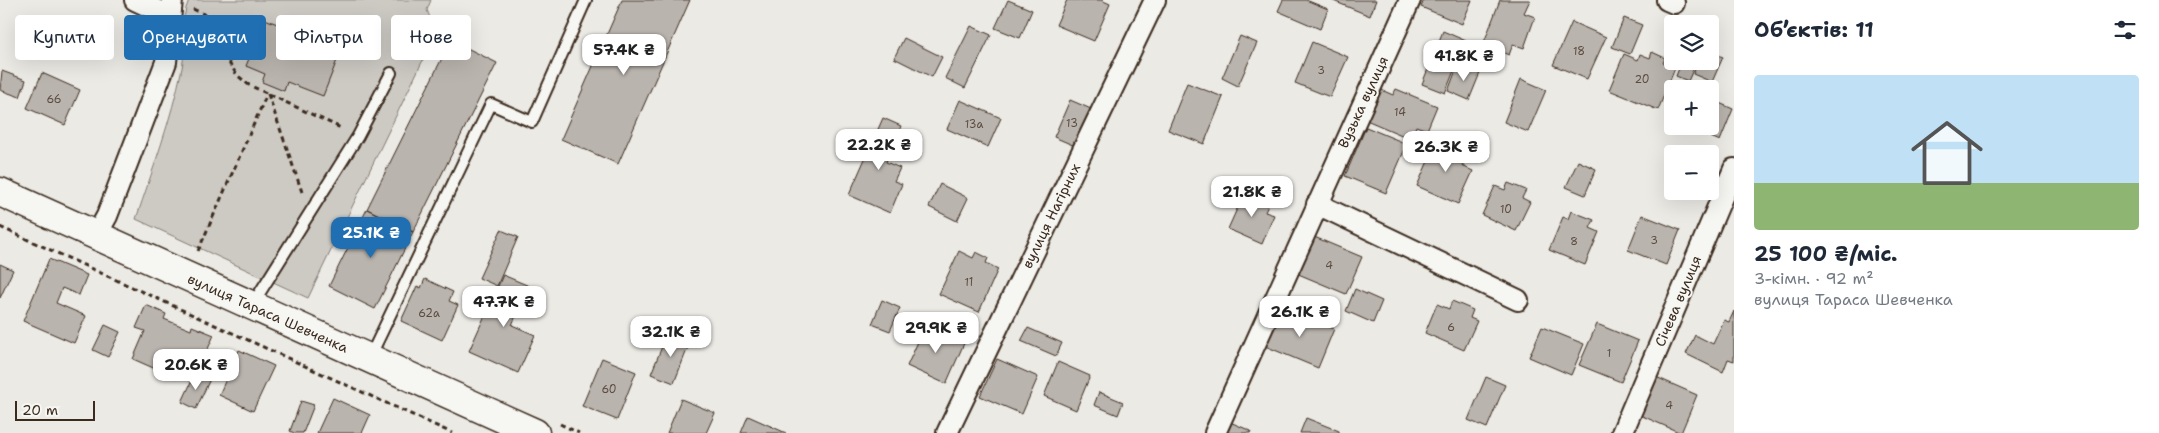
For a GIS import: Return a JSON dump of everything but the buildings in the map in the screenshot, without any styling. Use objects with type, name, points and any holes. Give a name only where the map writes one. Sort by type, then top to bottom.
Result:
[{"type":"street","points":[[96,236],[108,216],[166,62],[171,8],[134,0]]},
{"type":"street","name":"вулиця Нагірних","points":[[947,433],[1154,0]]},
{"type":"street","name":"Вузька вулиця","points":[[1215,433],[1410,0]]},
{"type":"street","name":"Січева вулиця","points":[[1622,433],[1734,169]]},
{"type":"street","name":"вулиця Тараса Шевченка","points":[[0,192],[535,433]]},
{"type":"street","points":[[1317,204],[1518,300]]},
{"type":"lane","points":[[370,358],[491,104],[532,122],[586,0]]},
{"type":"lane","points":[[252,306],[358,136],[391,73]]},
{"type":"path","points":[[192,8],[236,29],[229,63],[237,75],[249,85],[358,136]]},
{"type":"path","points":[[267,94],[310,213]]},
{"type":"path","points":[[195,257],[267,94]]},
{"type":"path","points":[[0,227],[452,433]]},
{"type":"shaded area","points":[[189,0],[431,0],[427,10],[429,15],[391,15],[391,60],[423,60],[308,298],[136,219],[173,106],[183,60],[266,60],[266,15],[184,15]]}]
